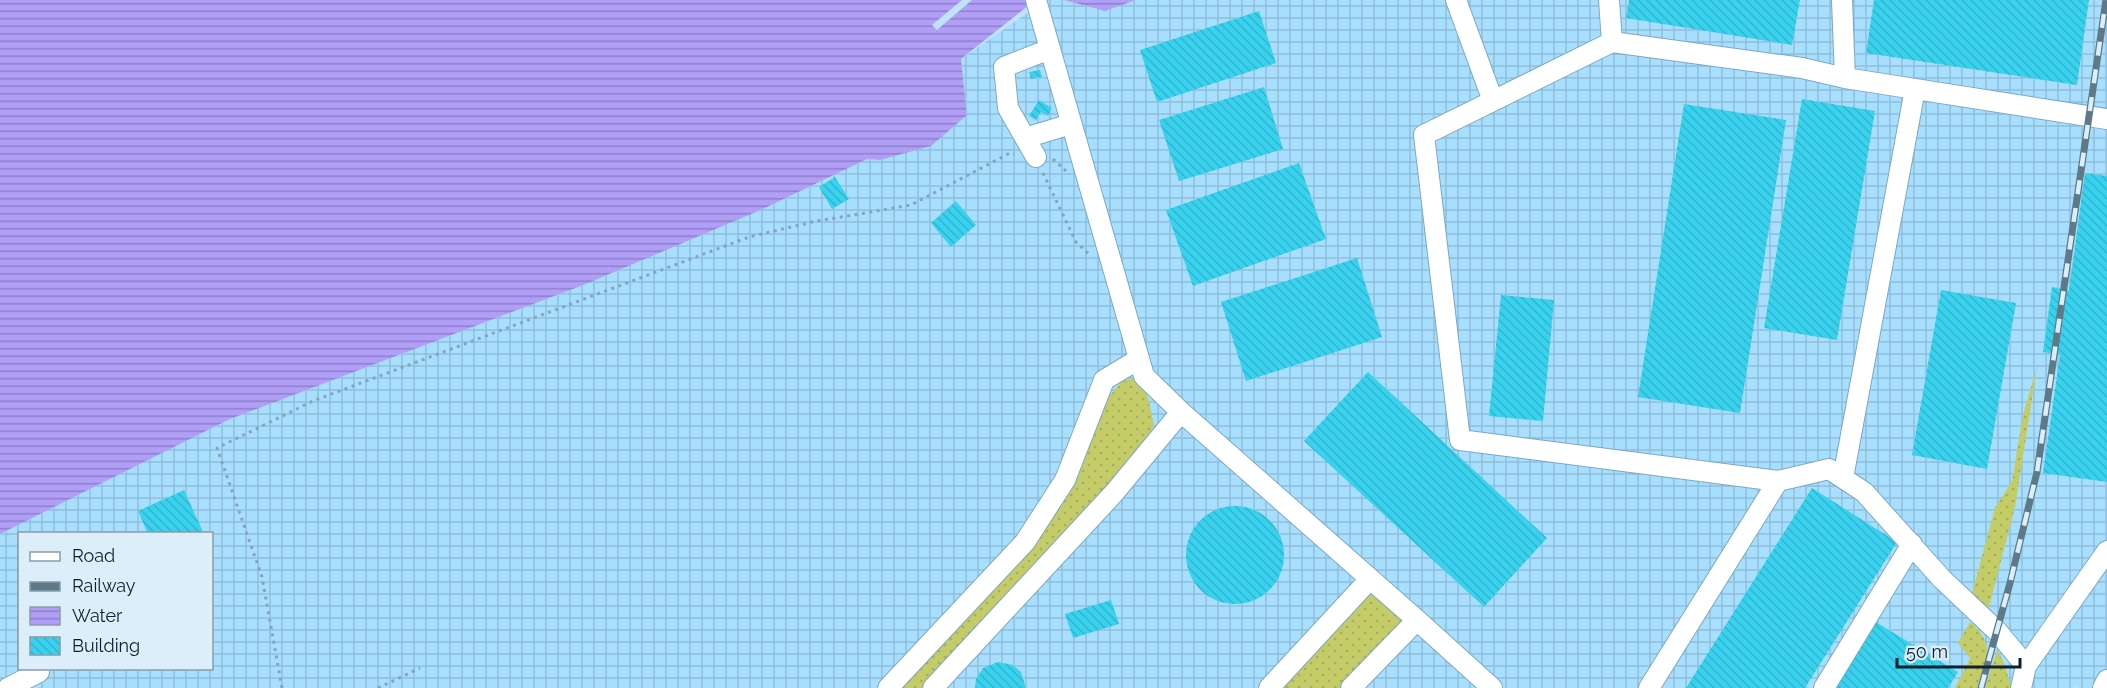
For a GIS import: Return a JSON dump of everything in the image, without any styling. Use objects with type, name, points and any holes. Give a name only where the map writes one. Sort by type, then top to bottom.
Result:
[{"type":"lane","points":[[1036,0],[1144,376],[1181,412],[1492,688]]},
{"type":"lane","points":[[1456,0],[1494,100]]},
{"type":"lane","points":[[1609,0],[1612,42]]},
{"type":"lane","points":[[1842,0],[1845,78]]},
{"type":"lane","points":[[2026,666],[1997,631],[1942,579],[1864,492],[1829,469],[1778,481],[1461,440],[1424,135],[1612,42],[1802,68],[1845,78],[2107,119]]},
{"type":"lane","points":[[1036,157],[1008,108],[1004,67],[1050,49]]},
{"type":"lane","points":[[1843,478],[1915,89]]},
{"type":"lane","points":[[1025,138],[1071,124]]},
{"type":"lane","points":[[888,688],[1025,542],[1065,480],[1104,380],[1139,359]]},
{"type":"lane","points":[[933,688],[1114,493],[1181,412]]},
{"type":"lane","points":[[1649,688],[1778,481]]},
{"type":"lane","points":[[1824,688],[1912,544]]},
{"type":"lane","points":[[2021,688],[2026,666],[2107,551]]},
{"type":"lane","points":[[1269,688],[1370,579]]},
{"type":"lane","points":[[1351,688],[1417,620]]},
{"type":"lane","points":[[8,688],[39,672]]},
{"type":"lane","points":[[2103,688],[2107,680]]},
{"type":"path","points":[[282,688],[262,577],[218,448],[313,401],[749,237],[812,222],[911,205],[1010,153],[1054,159],[1069,174]]},
{"type":"path","points":[[1036,157],[1076,242],[1092,257]]},
{"type":"path","points":[[378,688],[420,668]]},
{"type":"shaded area","points":[[1046,0],[1064,0],[1105,11],[1136,0],[2107,0],[2107,688],[2080,688],[2075,685],[2074,688],[0,688],[0,534],[230,419],[586,284],[763,209],[867,159],[880,160],[967,115],[961,59]]},
{"type":"green space","points":[[2037,367],[2015,507],[1988,611],[1971,597],[1995,508],[2012,481],[2023,415]]},
{"type":"green space","points":[[1136,377],[1148,397],[1154,425],[1141,448],[923,688],[897,688],[1031,543],[1076,482],[1104,403],[1121,382]]},
{"type":"green space","points":[[1368,592],[1406,621],[1342,688],[1279,688]]},
{"type":"green space","points":[[1970,622],[1984,638],[1986,660],[1977,688],[1955,688],[1970,658],[1958,643]]},
{"type":"green space","points":[[1997,650],[2005,665],[2011,688],[1985,688]]},
{"type":"water","points":[[0,0],[1031,0],[1029,5],[961,59],[967,115],[931,146],[880,160],[867,159],[763,209],[586,284],[230,419],[0,534]]},
{"type":"water","points":[[1064,0],[1136,0],[1105,11]]},
{"type":"pier","points":[[962,0],[972,0],[937,30],[932,25]]},
{"type":"building","points":[[1629,0],[1800,0],[1792,45],[1626,18]]},
{"type":"building","points":[[1874,0],[2089,0],[2077,85],[1866,53]]},
{"type":"building","points":[[1259,11],[1276,63],[1157,102],[1140,50]]},
{"type":"building","points":[[1040,70],[1042,77],[1031,79],[1029,72]]},
{"type":"building","points":[[1264,87],[1283,149],[1179,181],[1159,120]]},
{"type":"building","points":[[1802,99],[1875,111],[1837,340],[1764,328]]},
{"type":"building","points":[[1039,100],[1052,108],[1048,116],[1041,112],[1036,120],[1029,116]]},
{"type":"building","points":[[1684,104],[1786,120],[1740,413],[1638,397]]},
{"type":"building","points":[[1299,163],[1326,239],[1193,286],[1166,210]]},
{"type":"building","points":[[2085,173],[2107,176],[2107,482],[2043,473],[2060,355],[2043,352],[2052,287],[2069,290]]},
{"type":"building","points":[[835,177],[849,199],[832,209],[819,187]]},
{"type":"building","points":[[956,201],[976,225],[951,247],[931,223]]},
{"type":"building","points":[[1357,258],[1382,337],[1246,381],[1221,302]]},
{"type":"building","points":[[1941,290],[2016,303],[1987,469],[1912,455]]},
{"type":"building","points":[[1501,295],[1554,300],[1543,421],[1489,416]]},
{"type":"building","points":[[1368,372],[1547,538],[1484,607],[1304,441]]},
{"type":"building","points":[[1812,488],[1897,542],[1805,688],[1686,688]]},
{"type":"building","points":[[184,490],[203,532],[147,532],[138,511]]},
{"type":"building","points":[[1235,506],[1254,510],[1270,520],[1280,536],[1284,555],[1280,574],[1270,590],[1254,600],[1235,604],[1216,600],[1200,590],[1190,574],[1186,555],[1190,536],[1200,520],[1216,510]]},
{"type":"building","points":[[1111,600],[1119,624],[1073,638],[1065,614]]},
{"type":"building","points":[[1874,621],[1958,672],[1948,688],[1833,688]]},
{"type":"building","points":[[998,662],[1013,665],[1021,672],[1026,688],[975,688],[976,679],[983,668]]},
{"type":"railway","points":[[1981,688],[2037,472],[2106,0]]}]
